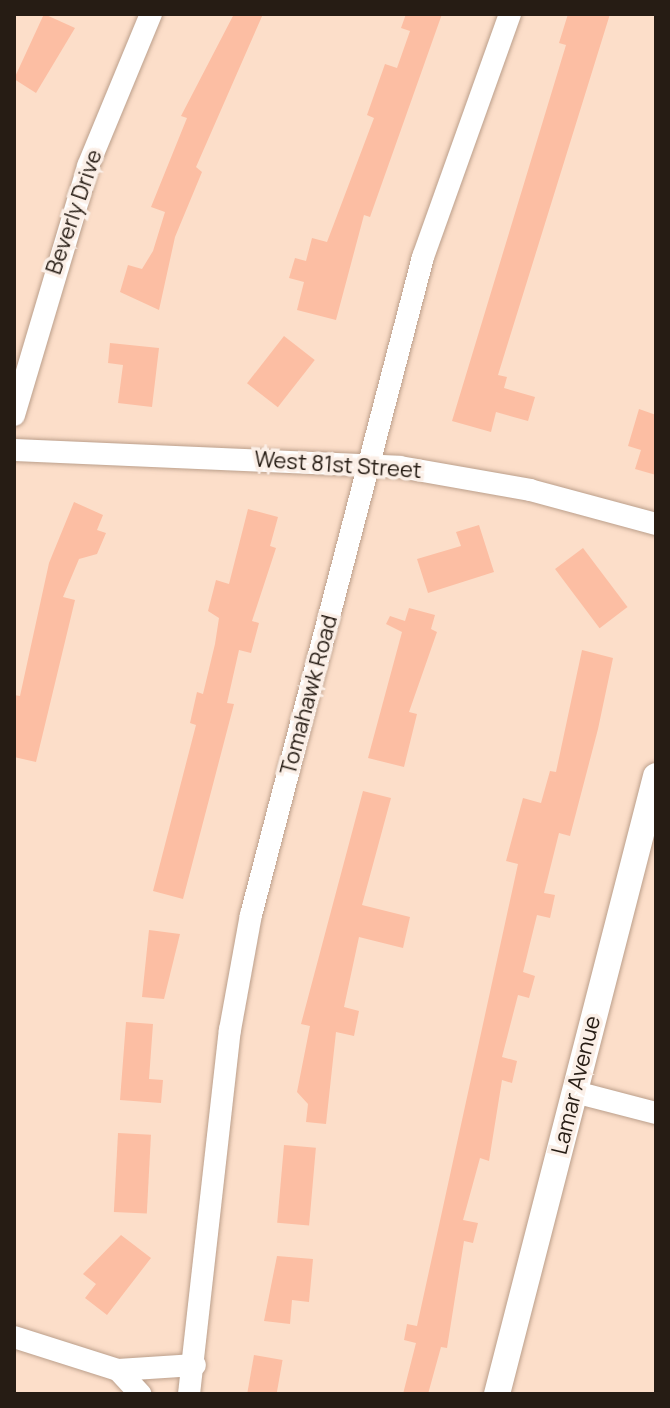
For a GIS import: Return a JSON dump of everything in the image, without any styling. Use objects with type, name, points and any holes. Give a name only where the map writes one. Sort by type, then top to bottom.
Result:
[{"type":"street","name":"Beverly Drive","points":[[14,415],[83,181],[151,14]]},
{"type":"street","name":"Tomahawk Road","points":[[189,1394],[195,1365],[230,1030],[251,915],[423,257],[510,14]]},
{"type":"street","name":"West 81st Street","points":[[14,450],[368,464],[530,490],[656,524]]},
{"type":"street","name":"Lamar Avenue","points":[[497,1394],[575,1092],[649,833],[656,776]]},
{"type":"street","points":[[575,1092],[656,1113]]},
{"type":"street","points":[[14,1337],[118,1370],[195,1365]]},
{"type":"street","points":[[118,1370],[140,1394]]},
{"type":"building","points":[[44,14],[75,28],[36,93],[14,79]]},
{"type":"building","points":[[234,14],[263,14],[196,167],[202,172],[175,237],[159,310],[120,292],[128,265],[142,269],[153,251],[165,212],[151,207],[187,118],[181,116]]},
{"type":"building","points":[[406,14],[442,14],[370,217],[364,215],[336,320],[297,310],[304,282],[289,278],[295,258],[306,261],[312,238],[327,242],[374,118],[367,115],[385,64],[397,68],[410,31],[401,28]]},
{"type":"building","points":[[568,14],[610,14],[498,375],[507,377],[504,388],[535,397],[528,421],[496,412],[491,432],[452,421],[566,45],[559,43]]},
{"type":"building","points":[[284,336],[315,360],[278,407],[247,383]]},
{"type":"building","points":[[110,343],[159,348],[152,407],[118,403],[123,365],[108,363]]},
{"type":"building","points":[[639,409],[656,415],[656,475],[635,469],[641,450],[628,446]]},
{"type":"building","points":[[74,502],[103,515],[97,530],[106,533],[97,554],[79,559],[63,597],[75,600],[36,762],[14,757],[14,695],[20,696],[49,563]]},
{"type":"building","points":[[248,509],[278,517],[270,546],[276,548],[252,621],[259,623],[251,653],[239,650],[227,703],[234,704],[183,899],[153,891],[196,725],[190,723],[197,692],[203,694],[215,644],[219,618],[208,611],[216,580],[229,584]]},
{"type":"building","points":[[479,525],[494,572],[428,593],[417,559],[461,546],[456,532]]},
{"type":"building","points":[[583,548],[628,607],[600,628],[555,569]]},
{"type":"building","points":[[409,608],[435,615],[431,629],[437,632],[409,712],[417,714],[404,767],[368,758],[402,632],[386,624],[390,616],[405,621]]},
{"type":"building","points":[[582,650],[613,658],[598,729],[570,836],[559,833],[544,893],[555,895],[550,918],[537,915],[523,972],[535,976],[529,998],[518,995],[502,1057],[517,1061],[512,1083],[502,1080],[489,1161],[480,1158],[463,1220],[478,1223],[473,1243],[464,1241],[447,1348],[441,1347],[428,1394],[403,1394],[416,1343],[404,1340],[407,1324],[417,1326],[518,864],[506,861],[523,798],[541,803],[550,771],[556,772]]},
{"type":"building","points":[[363,791],[391,798],[362,905],[410,917],[403,948],[359,937],[344,1007],[359,1011],[354,1036],[336,1032],[326,1124],[306,1122],[308,1104],[297,1092],[310,1026],[301,1024]]},
{"type":"building","points":[[149,930],[180,934],[164,999],[142,997]]},
{"type":"building","points":[[126,1022],[153,1024],[149,1079],[163,1080],[161,1103],[120,1100]]},
{"type":"building","points":[[118,1133],[151,1135],[147,1214],[114,1212]]},
{"type":"building","points":[[284,1145],[316,1148],[309,1225],[277,1223]]},
{"type":"building","points":[[121,1235],[151,1258],[107,1315],[85,1298],[96,1284],[83,1274]]},
{"type":"building","points":[[277,1256],[313,1259],[309,1302],[292,1300],[290,1324],[264,1321]]},
{"type":"building","points":[[254,1355],[283,1360],[277,1394],[247,1394]]}]
